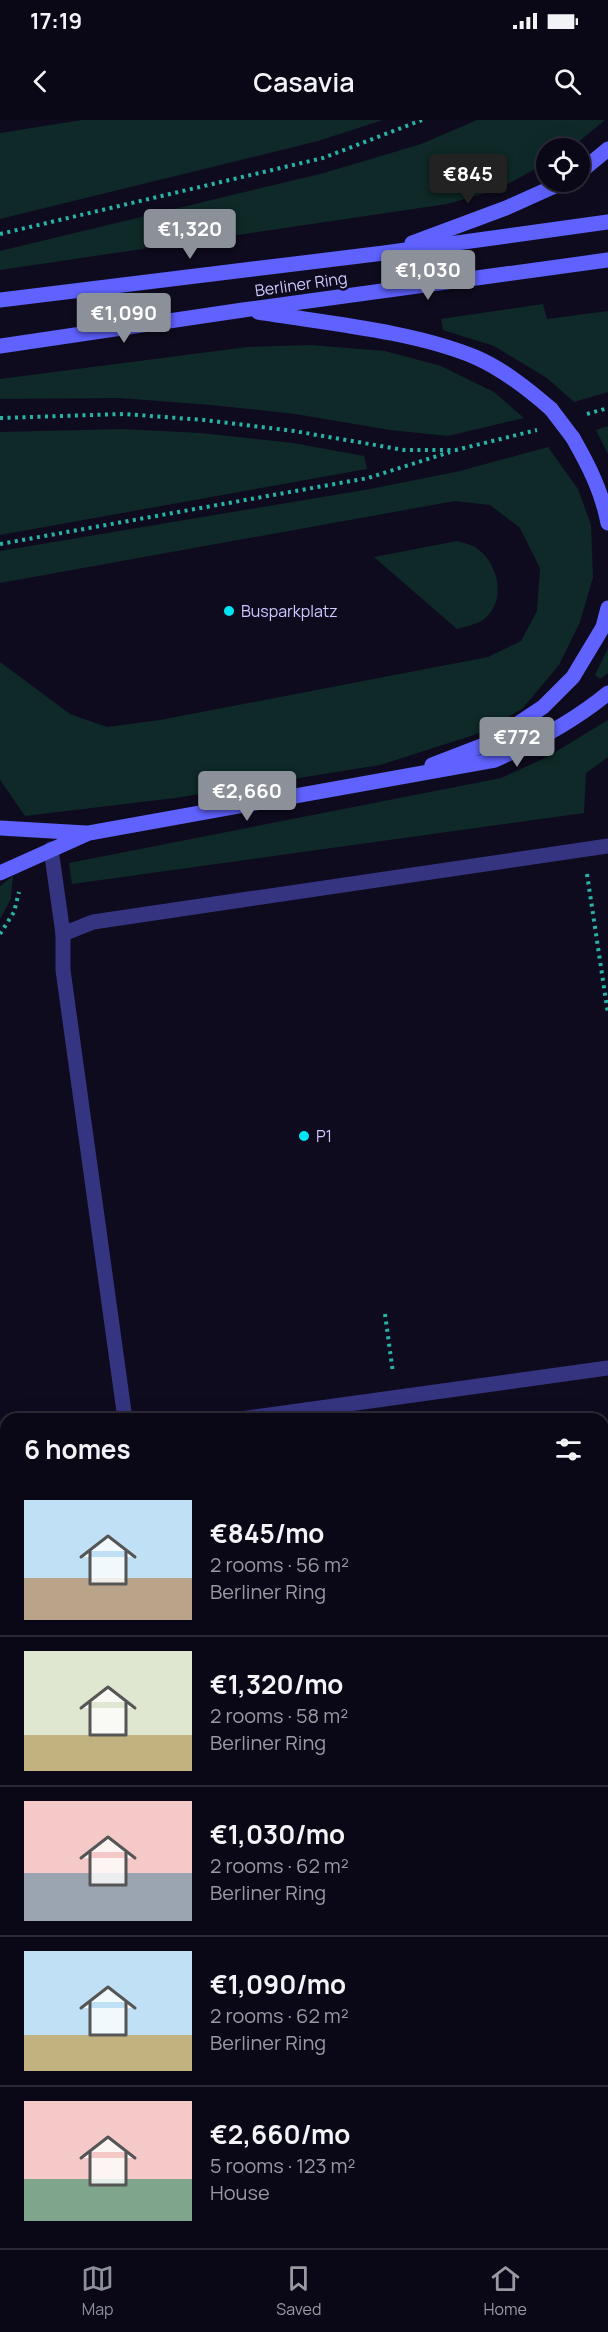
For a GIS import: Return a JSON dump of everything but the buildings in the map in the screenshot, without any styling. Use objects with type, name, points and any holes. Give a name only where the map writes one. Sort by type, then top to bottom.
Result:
[{"type":"main road","points":[[590,164],[608,149]]},
{"type":"main road","points":[[384,253],[506,208],[542,192]]},
{"type":"main road","name":"Berliner Ring","points":[[0,300],[384,253],[608,222]]},
{"type":"main road","name":"Berliner Ring","points":[[0,346],[608,260]]},
{"type":"main road","points":[[243,310],[401,336],[465,354],[508,376],[530,390],[551,409],[573,438],[590,467],[603,498],[608,523]]},
{"type":"main road","points":[[398,778],[489,742],[543,707],[573,677],[603,627],[608,608]]},
{"type":"main road","points":[[0,873],[89,833],[495,760],[535,742],[593,706],[608,693]]},
{"type":"main road","points":[[0,828],[89,833]]},
{"type":"street","points":[[63,934],[93,922],[608,846]]},
{"type":"street","points":[[51,849],[63,934],[63,970],[123,1413]]},
{"type":"street","points":[[285,1413],[608,1368]]},
{"type":"path","points":[[0,234],[323,158],[422,120]]},
{"type":"path","points":[[584,415],[608,408]]},
{"type":"path","points":[[0,418],[135,415],[204,420],[294,431],[404,450],[456,450]]},
{"type":"path","points":[[0,544],[368,478],[456,450],[536,431]]},
{"type":"path","points":[[584,850],[608,1014]]},
{"type":"path","points":[[385,1314],[397,1398]]},
{"type":"green space","points":[[82,120],[383,120],[318,141],[0,219],[0,133]]},
{"type":"green space","points":[[477,120],[605,120],[583,138],[536,138],[536,169],[497,190],[447,204],[0,270],[0,251],[324,173],[421,144]]},
{"type":"green space","points":[[543,304],[547,319],[608,311],[608,392],[574,402],[547,378],[494,346],[443,330],[441,319]]},
{"type":"green space","points":[[310,345],[385,351],[441,366],[494,392],[524,418],[448,436],[390,430],[295,414],[211,405],[120,398],[0,399],[0,379],[247,347]]},
{"type":"green space","points":[[608,426],[608,454],[596,430]]},
{"type":"green space","points":[[123,429],[201,433],[293,443],[364,456],[367,469],[0,535],[0,432]]},
{"type":"green space","points":[[548,447],[578,489],[591,525],[593,577],[580,622],[559,665],[522,709],[477,734],[380,765],[175,798],[25,816],[0,780],[0,662],[70,714],[107,727],[160,720],[488,657],[521,641],[537,611],[540,568],[520,528],[490,505],[455,501],[0,583],[0,551],[370,489],[460,471]]},
{"type":"green space","points":[[457,541],[469,544],[486,557],[495,574],[498,594],[491,612],[483,620],[457,629],[374,557]]},
{"type":"green space","points":[[608,648],[608,673],[600,679],[595,675]]},
{"type":"green space","points":[[608,720],[608,757],[586,773],[584,813],[72,884],[69,863],[501,778],[547,757]]},
{"type":"green space","points":[[13,876],[11,899],[0,919],[0,886]]},
{"type":"place","name":"Busparkplatz","points":[[229,611]]},
{"type":"place","name":"P1","points":[[304,1136]]}]
